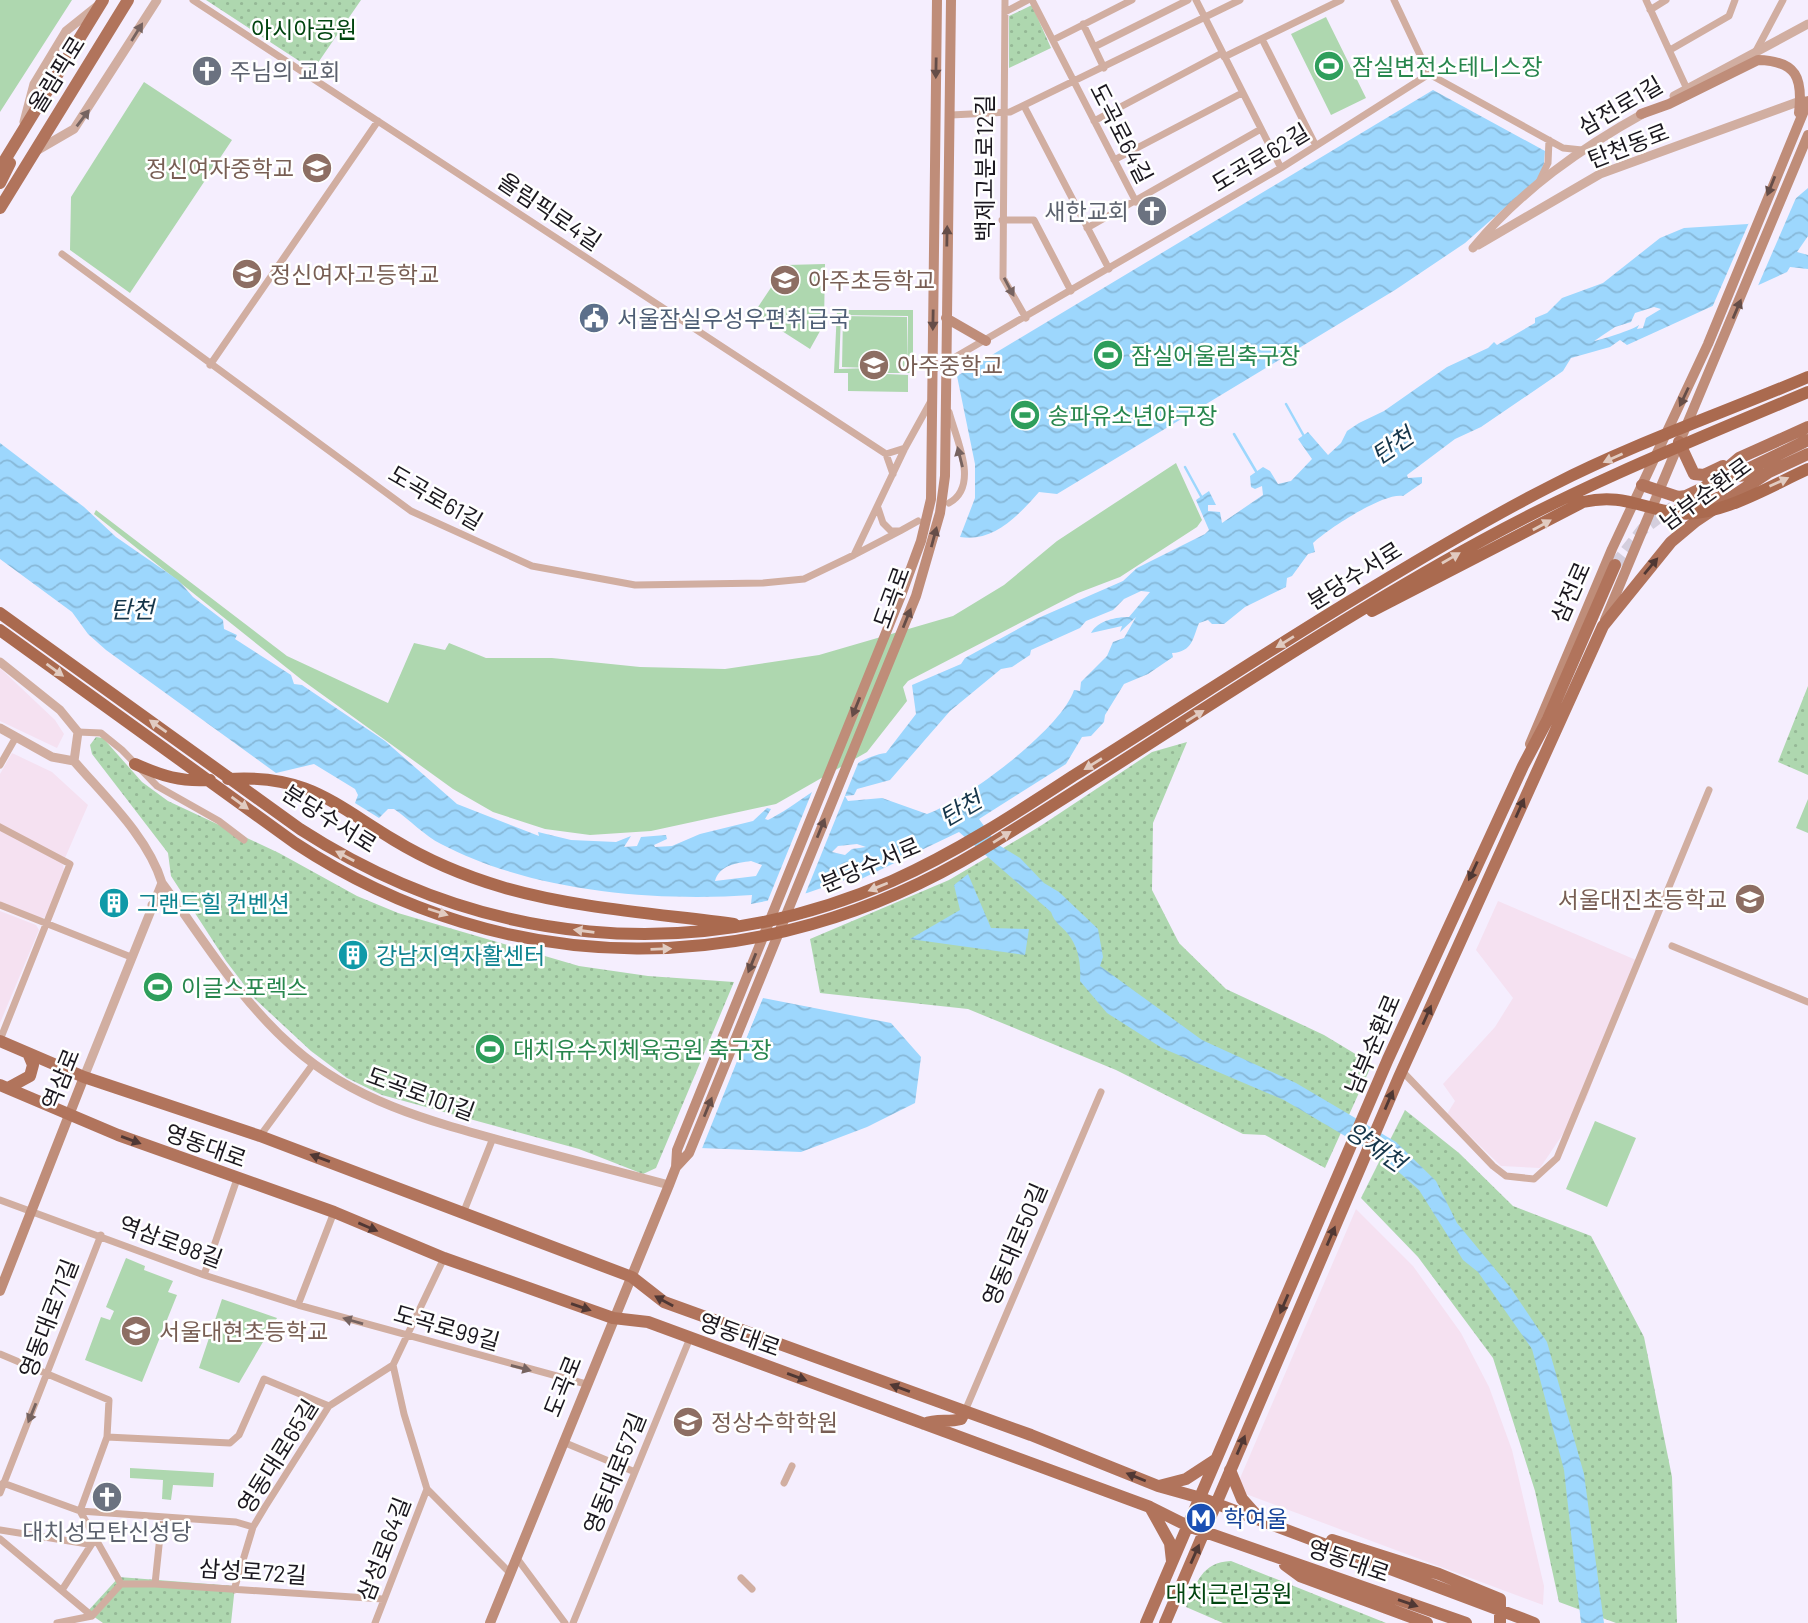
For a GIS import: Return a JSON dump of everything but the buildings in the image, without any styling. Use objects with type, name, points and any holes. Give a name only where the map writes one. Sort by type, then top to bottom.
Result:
[{"type":"highway","points":[[1744,404],[1808,370]]},
{"type":"highway","name":"분당수서로","points":[[0,613],[300,829],[342,854],[413,888],[514,919],[602,933],[660,936],[745,926],[824,907],[915,870],[1047,793],[1351,600],[1499,514],[1615,456],[1808,377]]},
{"type":"highway","name":"분당수서로","points":[[0,630],[295,843],[351,876],[421,906],[524,937],[624,950],[703,947],[770,936],[825,922],[910,889],[997,840],[1349,619],[1471,546],[1569,495],[1808,392]]},
{"type":"highway","points":[[1349,619],[1384,608],[1583,502],[1617,497],[1678,514],[1700,513],[1723,508],[1808,469]]},
{"type":"highway","points":[[135,764],[164,777],[184,782],[253,778],[296,783],[334,801],[427,858],[502,887],[544,897],[745,926]]},
{"type":"main road","name":"올림픽로","points":[[0,208],[7,183],[31,152],[128,0]]},
{"type":"main road","name":"도곡로","points":[[490,1623],[612,1318],[632,1277],[669,1185],[676,1167],[677,1150],[921,541],[931,499],[937,0]]},
{"type":"main road","name":"도곡로","points":[[676,1167],[689,1153],[916,596],[940,513],[948,405],[946,318],[951,0]]},
{"type":"main road","name":"올림픽로","points":[[0,168],[102,2]]},
{"type":"main road","points":[[1642,114],[1670,104],[1758,60],[1774,60],[1793,71],[1800,83],[1798,114],[1781,162]]},
{"type":"main road","points":[[1781,162],[1808,100]]},
{"type":"main road","points":[[1798,164],[1808,135]]},
{"type":"main road","points":[[1798,164],[1808,146]]},
{"type":"main road","points":[[0,191],[6,193],[12,148]]},
{"type":"main road","name":"삼전로","points":[[1522,766],[1540,713],[1708,344],[1781,162]]},
{"type":"main road","name":"삼전로","points":[[1603,626],[1798,164]]},
{"type":"main road","points":[[946,318],[986,341]]},
{"type":"main road","points":[[1680,441],[1688,466],[1698,475],[1808,426]]},
{"type":"main road","name":"남부순환로","points":[[1748,468],[1808,440]]},
{"type":"main road","name":"남부순환로","points":[[1165,1623],[1400,1074],[1603,626],[1671,542],[1696,521],[1769,472],[1808,454]]},
{"type":"main road","points":[[1739,458],[1732,467],[1736,476],[1769,472]]},
{"type":"main road","points":[[1656,497],[1686,496],[1705,487],[1739,458]]},
{"type":"main road","points":[[1639,491],[1678,509],[1694,507],[1769,472]]},
{"type":"main road","name":"남부순환로","points":[[1146,1623],[1384,1068],[1522,766],[1548,719],[1615,565]]},
{"type":"main road","name":"영동대로","points":[[0,1040],[84,1077],[260,1136],[464,1211],[632,1277],[664,1302],[1534,1623]]},
{"type":"main road","points":[[4,1087],[30,1076],[33,1065],[28,1053]]},
{"type":"main road","name":"역삼로","points":[[0,1291],[84,1077]]},
{"type":"main road","name":"영동대로","points":[[4,1087],[68,1115],[237,1179],[334,1212],[444,1258],[612,1318],[648,1322],[1150,1507],[1188,1526],[1466,1623]]},
{"type":"main road","points":[[924,1424],[938,1418],[952,1422],[961,1419],[965,1411]]},
{"type":"main road","points":[[1158,1486],[1195,1474],[1218,1458]]},
{"type":"main road","points":[[1230,1470],[1242,1499],[1263,1522]]},
{"type":"main road","points":[[1150,1507],[1170,1543],[1172,1562]]},
{"type":"main road","points":[[1286,1530],[1368,1549],[1500,1599],[1500,1623]]},
{"type":"main road","points":[[1270,1555],[1300,1576],[1427,1623]]},
{"type":"street","points":[[31,152],[74,129],[157,0]]},
{"type":"street","name":"올림픽로4길","points":[[193,0],[886,454]]},
{"type":"street","name":"백제고분로12길","points":[[1005,0],[1003,278],[1026,318]]},
{"type":"street","points":[[1004,12],[1030,0]]},
{"type":"street","name":"도곡로64길","points":[[1030,0],[1136,202]]},
{"type":"street","points":[[1053,40],[1132,0]]},
{"type":"street","points":[[1094,47],[1188,0]]},
{"type":"street","points":[[1196,0],[1281,168]]},
{"type":"street","name":"도곡로64길","points":[[951,115],[1004,114],[1240,0]]},
{"type":"street","points":[[1094,121],[1223,55],[1341,0]]},
{"type":"street","points":[[1394,0],[1429,74],[1563,148],[1582,150]]},
{"type":"street","points":[[1646,0],[1687,89]]},
{"type":"street","points":[[1650,10],[1666,0]]},
{"type":"street","points":[[1670,50],[1729,16],[1735,0]]},
{"type":"street","points":[[1756,51],[1783,0]]},
{"type":"street","points":[[1083,24],[1104,68]]},
{"type":"street","name":"삼전로1길","points":[[1473,248],[1494,222],[1539,182],[1582,150],[1642,114],[1808,24]]},
{"type":"street","points":[[1262,39],[1316,146]]},
{"type":"street","name":"도곡로62길","points":[[933,370],[1281,168],[1429,74]]},
{"type":"street","points":[[1114,160],[1242,93]]},
{"type":"street","name":"탄천동로","points":[[1473,248],[1600,174],[1808,100]]},
{"type":"street","points":[[1024,106],[1109,269]]},
{"type":"street","points":[[210,365],[378,121]]},
{"type":"street","points":[[1087,228],[1261,130]]},
{"type":"street","points":[[1539,182],[1548,163],[1549,140]]},
{"type":"street","points":[[1002,220],[1034,220],[1071,291]]},
{"type":"street","name":"도곡로61길","points":[[62,254],[411,511],[532,566],[635,585],[763,583],[804,579],[918,521]]},
{"type":"street","points":[[854,555],[905,448],[933,398]]},
{"type":"street","points":[[948,405],[966,478],[962,493],[949,503]]},
{"type":"street","points":[[894,474],[886,454],[905,448]]},
{"type":"street","points":[[878,508],[883,523],[891,531],[900,531]]},
{"type":"street","points":[[0,662],[60,710],[78,732],[74,761],[52,757],[0,728]]},
{"type":"street","points":[[78,732],[101,733],[157,786],[200,809],[244,840]]},
{"type":"street","points":[[0,765],[16,737]]},
{"type":"street","name":"도곡로101길","points":[[74,761],[135,835],[157,866],[162,883],[231,981],[258,1013],[313,1064],[363,1096],[424,1119],[669,1185]]},
{"type":"street","name":"남부순환로","points":[[1400,1074],[1493,1167],[1506,1176],[1534,1179],[1557,1158],[1709,790]]},
{"type":"street","points":[[0,827],[69,864],[0,1040]]},
{"type":"street","name":"역삼로","points":[[84,1077],[162,883]]},
{"type":"street","points":[[152,905],[169,903],[179,906]]},
{"type":"street","points":[[0,905],[131,957]]},
{"type":"street","points":[[1672,946],[1808,1002]]},
{"type":"street","name":"영동대로","points":[[260,1136],[313,1064]]},
{"type":"street","name":"영동대로50길","points":[[965,1411],[1101,1092]]},
{"type":"street","points":[[464,1211],[493,1138]]},
{"type":"street","points":[[204,1275],[237,1179]]},
{"type":"street","name":"역삼로98길","points":[[0,1200],[204,1275],[298,1305]]},
{"type":"street","points":[[298,1305],[334,1212]]},
{"type":"street","name":"영동대로71길","points":[[0,1493],[101,1235]]},
{"type":"street","name":"영동대로65길","points":[[234,1590],[253,1527],[329,1406],[393,1365],[444,1258]]},
{"type":"street","name":"도곡로99길","points":[[298,1305],[586,1384]]},
{"type":"street","name":"영동대로57길","points":[[573,1623],[690,1338]]},
{"type":"street","points":[[0,1354],[109,1399],[107,1437],[80,1511],[121,1584],[92,1616],[57,1623]]},
{"type":"street","points":[[393,1365],[404,1414],[427,1489],[509,1572]]},
{"type":"street","points":[[107,1437],[230,1443],[239,1435],[264,1379],[329,1406]]},
{"type":"street","points":[[562,1441],[635,1472]]},
{"type":"street","points":[[784,1483],[792,1466]]},
{"type":"street","points":[[4,1483],[80,1511],[236,1522],[253,1527]]},
{"type":"street","name":"삼성로64길","points":[[375,1623],[427,1489]]},
{"type":"street","points":[[155,1584],[162,1517]]},
{"type":"street","points":[[0,1530],[88,1544],[95,1538]]},
{"type":"street","points":[[62,1590],[95,1538]]},
{"type":"street","points":[[0,1539],[92,1616]]},
{"type":"street","points":[[516,1557],[565,1623]]},
{"type":"street","points":[[741,1578],[752,1588]]},
{"type":"street","name":"삼성로72길","points":[[121,1584],[383,1599]]},
{"type":"shaded area","points":[[0,668],[55,720],[64,734],[57,748],[0,721]]},
{"type":"shaded area","points":[[12,753],[52,772],[88,805],[65,858],[0,824],[0,774]]},
{"type":"shaded area","points":[[0,830],[63,863],[64,872],[47,916],[41,919],[0,902]]},
{"type":"shaded area","points":[[1498,901],[1636,960],[1586,1100],[1540,1168],[1501,1166],[1447,1114],[1455,1101],[1443,1084],[1495,1027],[1513,998],[1476,950]]},
{"type":"shaded area","points":[[0,911],[36,925],[39,930],[0,1023]]},
{"type":"shaded area","points":[[1356,1209],[1413,1266],[1461,1333],[1489,1387],[1512,1450],[1544,1586],[1543,1605],[1235,1490]]},
{"type":"green space","points":[[0,0],[72,0],[0,112]]},
{"type":"green space","name":"아시아공원","points":[[206,0],[361,0],[313,70]]},
{"type":"green space","points":[[1032,5],[1051,48],[1009,68],[1009,16]]},
{"type":"green space","name":"잠실변전소테니스장","points":[[1326,17],[1366,98],[1331,115],[1291,34]]},
{"type":"green space","points":[[144,82],[232,140],[130,293],[70,250],[71,197]]},
{"type":"green space","points":[[825,264],[824,324],[810,349],[754,313],[786,265]]},
{"type":"green space","points":[[837,310],[913,310],[913,373],[864,373],[908,375],[908,392],[848,391],[848,373],[834,373]],"holes":[[[841,315],[908,316],[908,369],[907,317],[843,316],[842,367],[870,368],[839,369]]]},
{"type":"green space","points":[[1176,463],[1202,520],[1197,527],[1120,577],[1078,593],[908,681],[903,687],[907,701],[867,752],[776,804],[651,831],[590,835],[545,829],[493,812],[453,789],[302,680],[94,514],[96,510],[287,656],[388,703],[414,643],[445,650],[449,643],[486,658],[552,658],[640,667],[725,669],[819,655],[953,616],[1004,585],[1057,541]]},
{"type":"green space","points":[[1808,686],[1808,775],[1778,762]]},
{"type":"green space","points":[[96,737],[103,738],[142,782],[168,801],[279,853],[357,896],[398,913],[579,966],[648,976],[734,982],[656,1168],[643,1174],[579,1149],[382,1095],[347,1078],[311,1051],[255,999],[226,961],[171,876],[168,853],[92,754],[90,745]]},
{"type":"green space","points":[[1187,742],[1153,823],[1152,890],[1179,943],[1226,989],[1324,1035],[1372,1064],[1325,1168],[1265,1135],[1243,1134],[1116,1070],[968,1009],[820,993],[810,939],[949,880],[1042,825],[1152,752]]},
{"type":"green space","points":[[1808,799],[1808,833],[1796,828]]},
{"type":"green space","points":[[1405,1110],[1459,1153],[1513,1206],[1591,1236],[1644,1337],[1672,1477],[1677,1623],[1616,1623],[1559,1602],[1535,1491],[1493,1358],[1418,1257],[1361,1198]]},
{"type":"green space","points":[[1595,1121],[1636,1138],[1607,1207],[1566,1189]]},
{"type":"green space","points":[[126,1258],[145,1266],[144,1270],[173,1281],[168,1292],[177,1295],[142,1382],[85,1360],[101,1317],[110,1320],[114,1311],[106,1307]]},
{"type":"green space","points":[[222,1299],[277,1318],[239,1383],[199,1368]]},
{"type":"green space","points":[[130,1468],[214,1473],[213,1487],[173,1485],[171,1500],[162,1499],[163,1480],[130,1478]]},
{"type":"green space","name":"대치근린공원","points":[[1231,1561],[1386,1623],[1223,1623],[1186,1607],[1201,1575],[1213,1565]]},
{"type":"green space","points":[[119,1577],[235,1586],[231,1623],[103,1623],[87,1612]]},
{"type":"water","points":[[1433,90],[1545,151],[1543,174],[1465,243],[1395,290],[1057,494],[1039,492],[1014,518],[994,531],[972,538],[960,537],[975,498],[975,464],[957,376]]},
{"type":"water","name":"탄천","points":[[1808,188],[1808,236],[1797,252],[1808,255],[1808,269],[1790,267],[1787,272],[1627,345],[1620,340],[1610,347],[1571,358],[1563,371],[1481,427],[1455,439],[1407,475],[1408,478],[1422,477],[1422,483],[1403,496],[1394,496],[1370,505],[1320,537],[1313,543],[1315,552],[1308,554],[1292,576],[1287,578],[1286,587],[1245,607],[1224,624],[1212,624],[1208,620],[1199,623],[1188,647],[1172,653],[1173,657],[1148,674],[1124,684],[1105,715],[1104,722],[1091,736],[1082,737],[1066,764],[979,819],[997,844],[1020,858],[1044,883],[1059,892],[1098,929],[1103,957],[1100,966],[1202,1040],[1296,1083],[1396,1142],[1436,1181],[1457,1223],[1510,1287],[1547,1342],[1584,1474],[1604,1623],[1581,1623],[1564,1470],[1532,1349],[1478,1272],[1463,1260],[1419,1190],[1384,1159],[1284,1100],[1162,1048],[1107,1013],[1080,981],[1080,962],[1075,945],[1051,912],[959,832],[859,880],[856,876],[807,893],[751,904],[752,895],[674,897],[634,894],[552,883],[513,873],[441,844],[394,809],[388,809],[379,818],[355,803],[358,795],[355,789],[314,764],[276,773],[106,650],[88,634],[72,612],[0,559],[0,443],[84,507],[116,537],[178,580],[193,597],[223,620],[224,629],[237,635],[235,639],[291,675],[294,684],[302,685],[385,741],[457,804],[539,836],[538,832],[571,840],[616,842],[631,836],[624,847],[637,846],[641,837],[666,835],[667,839],[654,845],[655,847],[672,846],[700,834],[753,821],[767,808],[771,809],[765,819],[768,820],[842,772],[873,756],[886,753],[916,714],[912,685],[961,664],[965,658],[1036,619],[1123,581],[1137,568],[1205,534],[1209,530],[1196,500],[1209,491],[1216,505],[1208,505],[1208,511],[1220,512],[1222,523],[1263,495],[1262,486],[1255,489],[1251,487],[1250,476],[1263,467],[1270,471],[1278,484],[1291,481],[1312,459],[1298,439],[1308,432],[1328,455],[1341,443],[1347,431],[1359,423],[1384,411],[1447,367],[1488,348],[1494,342],[1497,345],[1535,323],[1535,318],[1547,313],[1562,298],[1603,283],[1660,238],[1684,228],[1748,224],[1795,199]],"holes":[[[1654,307],[1661,309],[1646,318],[1643,328],[1637,329],[1639,325],[1594,341],[1615,327],[1631,322],[1635,313]],[[1141,591],[1150,592],[1129,617],[1108,620],[1094,629],[1091,633],[1122,626],[1120,632],[1136,617],[1124,638],[1113,642],[1107,656],[1081,682],[1080,691],[1074,690],[1066,706],[1052,723],[988,778],[966,794],[927,814],[882,798],[848,801],[845,796],[854,795],[857,789],[890,780],[950,711],[1001,669],[1012,667],[1030,655],[1031,650],[1113,610],[1124,599]],[[857,844],[866,847],[852,849],[845,855],[832,852],[838,846]],[[751,861],[762,865],[756,876],[715,881],[720,871]]]},
{"type":"water","points":[[968,874],[991,928],[1029,929],[1025,955],[910,939],[960,910],[954,885]]},
{"type":"water","points":[[763,998],[891,1023],[921,1057],[915,1103],[867,1127],[801,1152],[700,1148]]},
{"type":"pier","points":[[1799,191],[1757,288],[1711,310],[1751,218]]},
{"type":"pier","points":[[859,761],[804,897],[766,905],[814,787]]},
{"type":"pier","points":[[764,994],[699,1151],[697,1146],[760,996]]},
{"type":"waterway","points":[[1286,404],[1305,438]]},
{"type":"waterway","points":[[1234,434],[1257,473]]},
{"type":"waterway","points":[[1185,467],[1202,498]]},
{"type":"tunnel","points":[[1615,565],[1643,529],[1673,507]]},
{"type":"place","name":"잠실변전소테니스장","points":[[1329,66]]},
{"type":"place","name":"주님의 교회","points":[[207,71]]},
{"type":"place","name":"정신여자중학교","points":[[317,168]]},
{"type":"place","name":"새한교회","points":[[1152,211]]},
{"type":"place","name":"정신여자고등학교","points":[[247,274]]},
{"type":"place","name":"아주초등학교","points":[[785,280]]},
{"type":"place","name":"서울잠실우성우편취급국","points":[[594,318]]},
{"type":"place","name":"잠실어울림축구장","points":[[1108,355]]},
{"type":"place","name":"아주중학교","points":[[874,365]]},
{"type":"place","name":"송파유소년야구장","points":[[1025,415]]},
{"type":"place","name":"서울대진초등학교","points":[[1750,899]]},
{"type":"place","name":"그랜드힐 컨벤션","points":[[114,903]]},
{"type":"place","name":"강남지역자활센터","points":[[353,955]]},
{"type":"place","name":"이글스포렉스","points":[[158,987]]},
{"type":"place","name":"대치유수지체육공원 축구장","points":[[490,1049]]},
{"type":"place","name":"서울대현초등학교","points":[[136,1331]]},
{"type":"place","name":"정상수학학원","points":[[688,1422]]},
{"type":"place","name":"대치성모탄신성당","points":[[107,1497]]},
{"type":"place","name":"학여울","points":[[1201,1518]]},
{"type":"water label","name":"양재천","points":[[1376,1146]]}]
